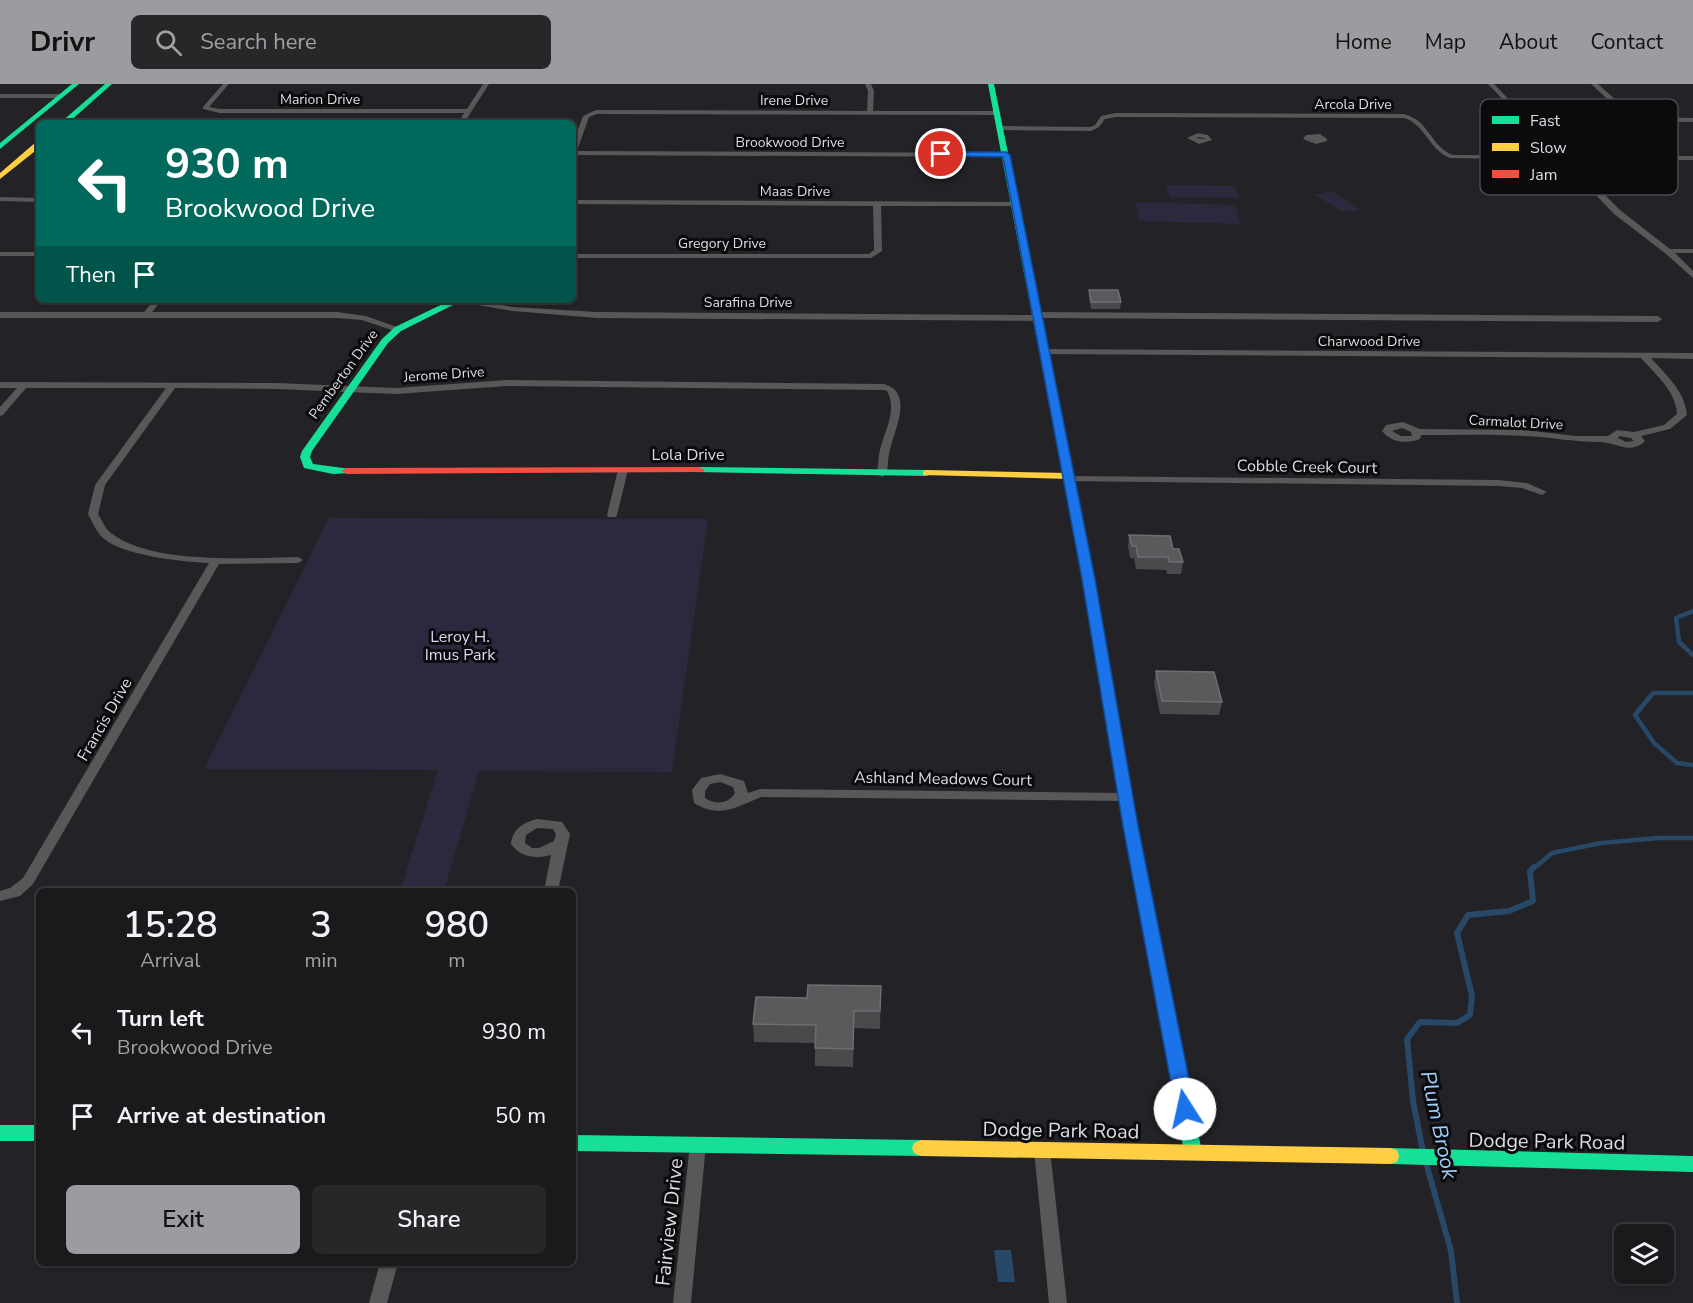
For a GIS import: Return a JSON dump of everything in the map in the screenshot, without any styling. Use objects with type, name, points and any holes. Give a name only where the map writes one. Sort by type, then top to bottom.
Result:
[{"type":"street","points":[[1,146],[76,84]]},
{"type":"street","points":[[67,120],[109,84]]},
{"type":"street","name":"Marion Drive","points":[[226,84],[205,108],[220,111],[468,111]]},
{"type":"street","points":[[463,120],[486,84]]},
{"type":"street","points":[[868,84],[871,91],[870,112]]},
{"type":"street","points":[[991,84],[1069,477],[1114,721],[1125,796],[1193,1152]]},
{"type":"street","points":[[1491,84],[1505,99]]},
{"type":"street","points":[[1594,84],[1611,99]]},
{"type":"street","points":[[0,96],[61,96]]},
{"type":"street","name":"Irene Drive","points":[[576,144],[586,116],[605,111],[998,113]]},
{"type":"street","name":"Arcola Drive","points":[[1001,128],[1091,129],[1097,126],[1100,118],[1109,115],[1412,117],[1442,153],[1452,156],[1480,156]]},
{"type":"street","points":[[1189,115],[1194,134],[1190,138],[1196,141],[1209,140],[1204,136]]},
{"type":"street","points":[[1301,116],[1310,134],[1306,138],[1310,141],[1325,140],[1320,136]]},
{"type":"street","points":[[1,173],[36,146]]},
{"type":"street","name":"Brookwood Drive","points":[[576,153],[1006,155]]},
{"type":"street","points":[[1680,158],[1688,166]]},
{"type":"street","name":"Arcola Drive","points":[[1680,158],[1693,158]]},
{"type":"street","points":[[1601,195],[1617,212],[1668,251],[1693,276]]},
{"type":"street","points":[[0,200],[36,200]]},
{"type":"street","name":"Maas Drive","points":[[576,202],[1016,204]]},
{"type":"street","name":"Gregory Drive","points":[[576,256],[871,256],[878,251],[877,203]]},
{"type":"street","points":[[1668,251],[1693,251]]},
{"type":"street","points":[[0,254],[36,254]]},
{"type":"street","points":[[146,315],[156,303]]},
{"type":"street","name":"Pemberton Drive","points":[[308,466],[304,457],[307,451],[385,341],[398,329],[453,303]]},
{"type":"street","name":"Sarafina Drive","points":[[477,303],[513,309],[597,315],[1658,319]]},
{"type":"street","points":[[0,315],[337,315],[363,318],[398,329]]},
{"type":"street","name":"Charwood Drive","points":[[1044,352],[1693,356]]},
{"type":"street","name":"Carmalot Drive","points":[[1418,432],[1525,433],[1613,439],[1623,444],[1636,444],[1639,439],[1634,435],[1667,427],[1682,415],[1683,407],[1677,395],[1644,356]]},
{"type":"street","name":"Jerome Drive","points":[[0,385],[173,385],[407,391],[474,384],[518,383],[874,386],[891,389],[895,397],[894,420],[886,444],[882,474]]},
{"type":"street","points":[[0,413],[24,385]]},
{"type":"street","points":[[173,385],[100,485],[93,503],[96,524],[105,534],[131,549],[162,557],[216,560],[298,560]]},
{"type":"street","name":"Lola Drive","points":[[308,466],[333,471],[753,470],[1069,477]]},
{"type":"street","points":[[612,515],[624,470]]},
{"type":"street","name":"Cobble Creek Court","points":[[1069,477],[1499,483],[1523,485],[1542,492]]},
{"type":"street","name":"Francis Drive","points":[[0,896],[15,892],[28,881],[216,560]]},
{"type":"street","name":"Ashland Meadows Court","points":[[760,793],[728,778],[713,779],[701,785],[697,795],[699,800],[710,807],[724,807],[760,793],[1125,796]]},
{"type":"street","points":[[736,802],[742,793],[738,784]]},
{"type":"street","points":[[552,888],[557,865],[560,843],[563,834],[557,825],[544,822],[530,825],[519,834],[518,844],[521,849],[549,858],[557,865]]},
{"type":"street","points":[[534,853],[549,851],[560,843]]},
{"type":"street","points":[[0,1133],[36,1133]]},
{"type":"street","name":"Dodge Park Road","points":[[576,1143],[1193,1152],[1693,1164]]},
{"type":"street","name":"Fairview Drive","points":[[682,1303],[698,1144]]},
{"type":"street","points":[[1042,1150],[1058,1303]]},
{"type":"street","points":[[378,1303],[387,1266]]},
{"type":"green space","points":[[1166,185],[1234,186],[1240,198],[1170,197]]},
{"type":"green space","points":[[1334,192],[1360,210],[1343,212],[1314,194]]},
{"type":"green space","points":[[1136,202],[1235,205],[1241,224],[1139,221]]},
{"type":"green space","name":"Leroy H. Imus Park","points":[[329,518],[708,519],[672,772],[479,771],[445,888],[401,888],[438,770],[204,769]]},
{"type":"water","points":[[994,1250],[1011,1250],[1015,1282],[998,1282]]},
{"type":"building","points":[[1089,290],[1118,290],[1121,302],[1091,302]]},
{"type":"building","points":[[1129,535],[1170,536],[1173,549],[1179,549],[1183,562],[1169,562],[1168,557],[1138,557],[1136,546],[1132,546]]},
{"type":"building","points":[[1156,671],[1214,672],[1222,702],[1162,701]]},
{"type":"building","points":[[808,985],[881,986],[880,1011],[854,1011],[853,1049],[815,1048],[816,1025],[753,1024],[756,997],[807,998]]},
{"type":"waterway","name":"Plum Brook","points":[[1693,611],[1676,618],[1679,642],[1693,655]]},
{"type":"waterway","name":"Plum Brook","points":[[1693,693],[1653,693],[1635,715],[1654,743],[1677,763],[1693,765]]},
{"type":"waterway","name":"Plum Brook","points":[[1533,869],[1552,853],[1601,843],[1658,838],[1693,838]]},
{"type":"waterway","name":"Plum Brook","points":[[1423,1152],[1413,1101],[1407,1039],[1420,1022],[1457,1023],[1470,1015],[1472,996],[1457,933],[1468,915],[1509,911],[1533,901],[1530,871],[1534,867]]},
{"type":"waterway","name":"Plum Brook","points":[[1426,1163],[1451,1251],[1457,1303]]},
{"type":"traffic: fast","points":[[0,147],[76,84]]},
{"type":"traffic: fast","points":[[67,120],[109,84]]},
{"type":"traffic: fast","points":[[991,84],[1083,551]]},
{"type":"traffic: fast","points":[[347,471],[308,466],[305,457],[307,451],[385,341],[398,329],[452,303]]},
{"type":"traffic: fast","points":[[699,470],[927,473]]},
{"type":"traffic: fast","points":[[1163,999],[1193,1152]]},
{"type":"traffic: fast","points":[[0,1133],[36,1133]]},
{"type":"traffic: fast","points":[[576,1143],[921,1148]]},
{"type":"traffic: fast","points":[[1390,1156],[1693,1164]]},
{"type":"traffic: slow","points":[[0,177],[36,147]]},
{"type":"traffic: slow","points":[[927,473],[1069,476]]},
{"type":"traffic: slow","points":[[921,1148],[1390,1156]]},
{"type":"traffic: jam","points":[[347,471],[699,470]]},
{"type":"traffic: jam","points":[[1083,551],[1130,826],[1163,999]]},
{"type":"route","points":[[941,154],[1006,155],[1069,476],[1114,721],[1130,826],[1185,1109]]}]
